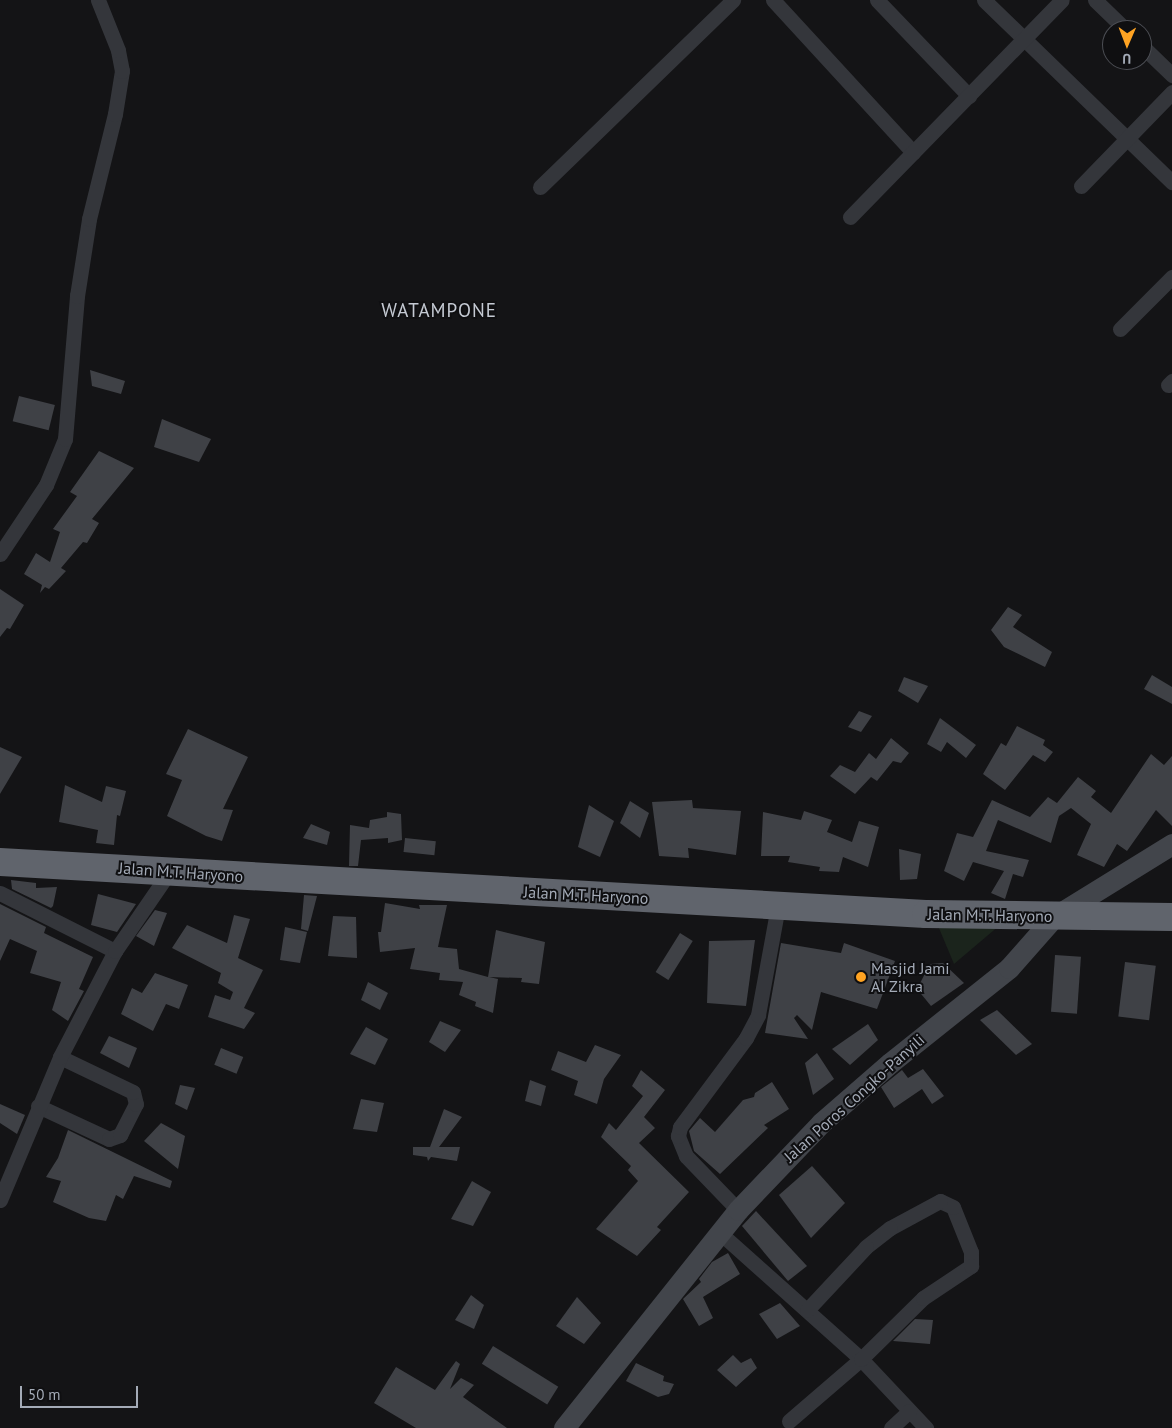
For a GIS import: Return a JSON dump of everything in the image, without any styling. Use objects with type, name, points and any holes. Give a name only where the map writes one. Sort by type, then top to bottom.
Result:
[{"type":"highway","name":"Jalan M.T. Haryono","points":[[0,862],[778,906],[1054,917],[1172,917]]},
{"type":"main road","name":"Jalan Poros Congko-Panyili","points":[[564,1428],[719,1232],[821,1123],[890,1063],[1009,968],[1054,917],[1172,844]]},
{"type":"street","points":[[0,554],[46,485],[65,439],[77,296],[89,219],[115,114],[122,70],[118,50],[98,0]]},
{"type":"street","points":[[540,187],[733,0]]},
{"type":"street","points":[[773,0],[913,152]]},
{"type":"street","points":[[877,0],[969,96]]},
{"type":"street","points":[[984,0],[1172,182]]},
{"type":"street","points":[[850,217],[1062,0]]},
{"type":"street","points":[[1096,0],[1116,20]]},
{"type":"street","points":[[1152,56],[1172,75]]},
{"type":"street","points":[[1081,186],[1172,92]]},
{"type":"street","points":[[1120,329],[1172,277]]},
{"type":"street","points":[[0,1200],[60,1057],[115,951],[170,871]]},
{"type":"street","points":[[0,893],[115,951]]},
{"type":"street","points":[[738,1210],[686,1156],[678,1136],[680,1127],[746,1038],[758,1015],[778,906]]},
{"type":"street","points":[[38,1106],[108,1140],[120,1136],[136,1104],[133,1092],[60,1057]]},
{"type":"street","points":[[789,1421],[861,1359],[923,1298],[971,1266],[971,1252],[953,1207],[940,1201],[890,1228],[866,1247],[807,1310]]},
{"type":"street","points":[[719,1232],[861,1359],[926,1428]]},
{"type":"street","points":[[891,1428],[909,1411]]},
{"type":"shaded area","points":[[936,921],[1000,925],[954,964]]},
{"type":"building","points":[[90,370],[125,381],[121,394],[92,386]]},
{"type":"building","points":[[19,396],[55,405],[49,430],[13,421]]},
{"type":"building","points":[[162,419],[211,439],[199,462],[154,447]]},
{"type":"building","points":[[99,451],[134,468],[92,519],[99,523],[87,543],[83,542],[61,568],[66,571],[49,589],[45,587],[40,593],[42,585],[24,574],[36,553],[50,562],[60,532],[53,529],[77,496],[70,492]]},
{"type":"building","points":[[0,589],[24,605],[10,629],[7,628],[0,637]]},
{"type":"building","points":[[1008,607],[1022,615],[1013,627],[1052,652],[1045,667],[1004,647],[991,630]]},
{"type":"building","points":[[1152,675],[1172,687],[1172,704],[1144,689]]},
{"type":"building","points":[[904,677],[928,686],[918,703],[898,691]]},
{"type":"building","points":[[859,711],[872,716],[861,732],[848,727]]},
{"type":"building","points":[[940,718],[976,745],[966,758],[947,742],[941,752],[927,744]]},
{"type":"building","points":[[1017,726],[1045,740],[1043,745],[1053,752],[1045,762],[1033,755],[1005,790],[983,774],[1001,743],[1006,746]]},
{"type":"building","points":[[188,729],[248,757],[223,809],[233,810],[222,841],[206,836],[167,816],[182,780],[166,774]]},
{"type":"building","points":[[891,738],[909,753],[901,763],[893,761],[877,781],[871,777],[855,794],[830,776],[840,765],[855,772],[869,753],[876,759]]},
{"type":"building","points":[[0,747],[22,757],[0,794]]},
{"type":"building","points":[[1151,754],[1164,765],[1172,756],[1172,826],[1156,810],[1127,851],[1117,844],[1104,867],[1077,855],[1091,824],[1071,808],[1059,816],[1051,843],[998,820],[986,851],[1029,860],[1023,877],[1013,874],[1005,899],[991,893],[1004,871],[973,862],[964,881],[944,871],[957,833],[973,837],[992,800],[1030,817],[1048,797],[1057,803],[1078,777],[1096,791],[1091,797],[1111,813]]},
{"type":"building","points":[[65,785],[102,802],[106,786],[126,791],[120,816],[117,815],[114,845],[96,843],[98,830],[59,822]]},
{"type":"building","points":[[692,800],[693,808],[741,811],[736,855],[688,848],[689,858],[659,856],[652,802]]},
{"type":"building","points":[[630,801],[649,813],[640,838],[620,823]]},
{"type":"building","points":[[589,805],[614,821],[600,857],[578,847]]},
{"type":"building","points":[[804,811],[832,820],[827,832],[852,842],[859,821],[879,827],[868,867],[843,857],[839,872],[819,871],[820,867],[788,862],[790,856],[761,856],[763,812],[801,820]]},
{"type":"building","points":[[387,812],[401,814],[402,840],[388,843],[388,838],[361,840],[358,866],[349,866],[350,825],[369,828],[370,820],[387,817]]},
{"type":"building","points":[[311,824],[330,832],[327,845],[303,838]]},
{"type":"building","points":[[405,838],[436,841],[434,855],[404,852]]},
{"type":"building","points":[[899,849],[921,854],[917,879],[900,880]]},
{"type":"building","points":[[11,880],[36,883],[36,888],[57,887],[53,906],[51,908],[12,889]]},
{"type":"building","points":[[98,894],[136,904],[117,932],[91,925]]},
{"type":"building","points":[[304,895],[317,896],[308,931],[301,929]]},
{"type":"building","points":[[385,903],[420,909],[419,905],[447,905],[438,947],[457,949],[459,969],[488,977],[496,930],[545,942],[539,984],[521,982],[522,978],[489,977],[498,979],[493,1013],[475,1006],[476,1002],[459,995],[463,982],[439,980],[440,973],[410,969],[415,948],[380,952],[378,932],[381,932]]},
{"type":"building","points":[[0,904],[46,927],[44,933],[93,957],[79,989],[84,991],[68,1021],[52,1010],[61,982],[30,973],[37,951],[10,939],[0,961]]},
{"type":"building","points":[[155,910],[167,913],[154,946],[136,936]]},
{"type":"building","points":[[234,915],[250,919],[238,958],[263,970],[244,1008],[255,1013],[244,1029],[208,1017],[215,995],[230,1000],[233,992],[218,983],[221,973],[172,948],[187,925],[227,943]]},
{"type":"building","points":[[333,916],[356,917],[357,958],[328,956]]},
{"type":"building","points":[[285,927],[307,932],[300,963],[280,960]]},
{"type":"building","points":[[680,933],[693,941],[668,980],[656,972]]},
{"type":"building","points":[[755,940],[746,1006],[707,1003],[709,941]]},
{"type":"building","points":[[781,943],[841,953],[844,943],[895,961],[877,1009],[821,992],[812,1030],[797,1015],[794,1018],[808,1039],[765,1033]]},
{"type":"building","points":[[1055,955],[1081,957],[1077,1014],[1051,1012]]},
{"type":"building","points":[[1125,962],[1156,966],[1149,1020],[1118,1017]]},
{"type":"building","points":[[943,963],[964,983],[931,1006],[917,989],[930,964]]},
{"type":"building","points":[[155,973],[188,985],[179,1009],[166,1004],[153,1031],[121,1014],[132,988],[142,993]]},
{"type":"building","points":[[368,982],[388,993],[380,1010],[361,1000]]},
{"type":"building","points":[[997,1010],[1032,1044],[1016,1055],[980,1020]]},
{"type":"building","points":[[440,1021],[461,1030],[445,1052],[429,1042]]},
{"type":"building","points":[[868,1024],[878,1040],[850,1065],[832,1049]]},
{"type":"building","points":[[366,1027],[388,1039],[375,1065],[350,1054]]},
{"type":"building","points":[[109,1036],[137,1048],[129,1068],[100,1053]]},
{"type":"building","points":[[595,1045],[621,1055],[604,1079],[597,1104],[574,1095],[578,1081],[551,1070],[558,1051],[586,1062]]},
{"type":"building","points":[[221,1048],[243,1057],[237,1074],[214,1065]]},
{"type":"building","points":[[817,1053],[834,1079],[813,1095],[805,1063]]},
{"type":"building","points":[[923,1069],[944,1096],[932,1104],[922,1089],[894,1108],[881,1087],[902,1070],[908,1078]]},
{"type":"building","points":[[641,1070],[665,1090],[644,1117],[655,1128],[639,1143],[689,1192],[657,1227],[661,1230],[637,1256],[596,1229],[638,1181],[628,1170],[631,1166],[601,1137],[609,1123],[616,1130],[643,1096],[632,1086]]},
{"type":"building","points":[[530,1080],[546,1086],[541,1106],[525,1101]]},
{"type":"building","points":[[772,1082],[789,1109],[764,1125],[768,1128],[720,1174],[694,1151],[689,1131],[700,1118],[715,1132],[743,1100],[754,1097],[755,1093]]},
{"type":"building","points":[[180,1085],[195,1088],[187,1110],[175,1104]]},
{"type":"building","points":[[361,1099],[384,1103],[377,1132],[353,1129]]},
{"type":"building","points":[[0,1104],[25,1115],[17,1134],[0,1123]]},
{"type":"building","points":[[444,1109],[462,1117],[439,1147],[460,1147],[457,1161],[431,1157],[428,1161],[427,1157],[413,1155],[413,1147],[430,1147]]},
{"type":"building","points":[[161,1123],[185,1136],[178,1169],[144,1141]]},
{"type":"building","points":[[68,1130],[172,1181],[170,1188],[134,1176],[123,1199],[116,1195],[106,1221],[89,1218],[53,1202],[61,1181],[46,1177],[58,1158]]},
{"type":"building","points":[[812,1166],[845,1203],[811,1238],[779,1195]]},
{"type":"building","points":[[472,1181],[491,1192],[473,1226],[451,1219]]},
{"type":"building","points":[[756,1211],[807,1266],[788,1281],[742,1226]]},
{"type":"building","points":[[728,1253],[740,1274],[703,1297],[713,1318],[699,1326],[683,1299],[701,1282],[699,1279],[712,1262]]},
{"type":"building","points":[[471,1295],[484,1305],[474,1329],[455,1320]]},
{"type":"building","points":[[577,1297],[601,1323],[584,1344],[556,1326]]},
{"type":"building","points":[[780,1303],[800,1326],[777,1339],[759,1314]]},
{"type":"building","points":[[915,1319],[933,1320],[930,1344],[893,1341]]},
{"type":"building","points":[[493,1346],[558,1387],[547,1405],[482,1364]]},
{"type":"building","points":[[733,1355],[741,1363],[751,1358],[757,1368],[736,1387],[717,1370]]},
{"type":"building","points":[[456,1361],[460,1364],[450,1389],[461,1378],[474,1385],[463,1397],[507,1428],[416,1428],[374,1403],[396,1367],[435,1390]]},
{"type":"building","points":[[636,1363],[664,1376],[663,1381],[674,1384],[669,1394],[658,1397],[626,1381]]},
{"type":"place","name":"Masjid Jami Al Zikra","points":[[861,977]]},
{"type":"district","name":"WATAMPONE","points":[[439,311]]}]
